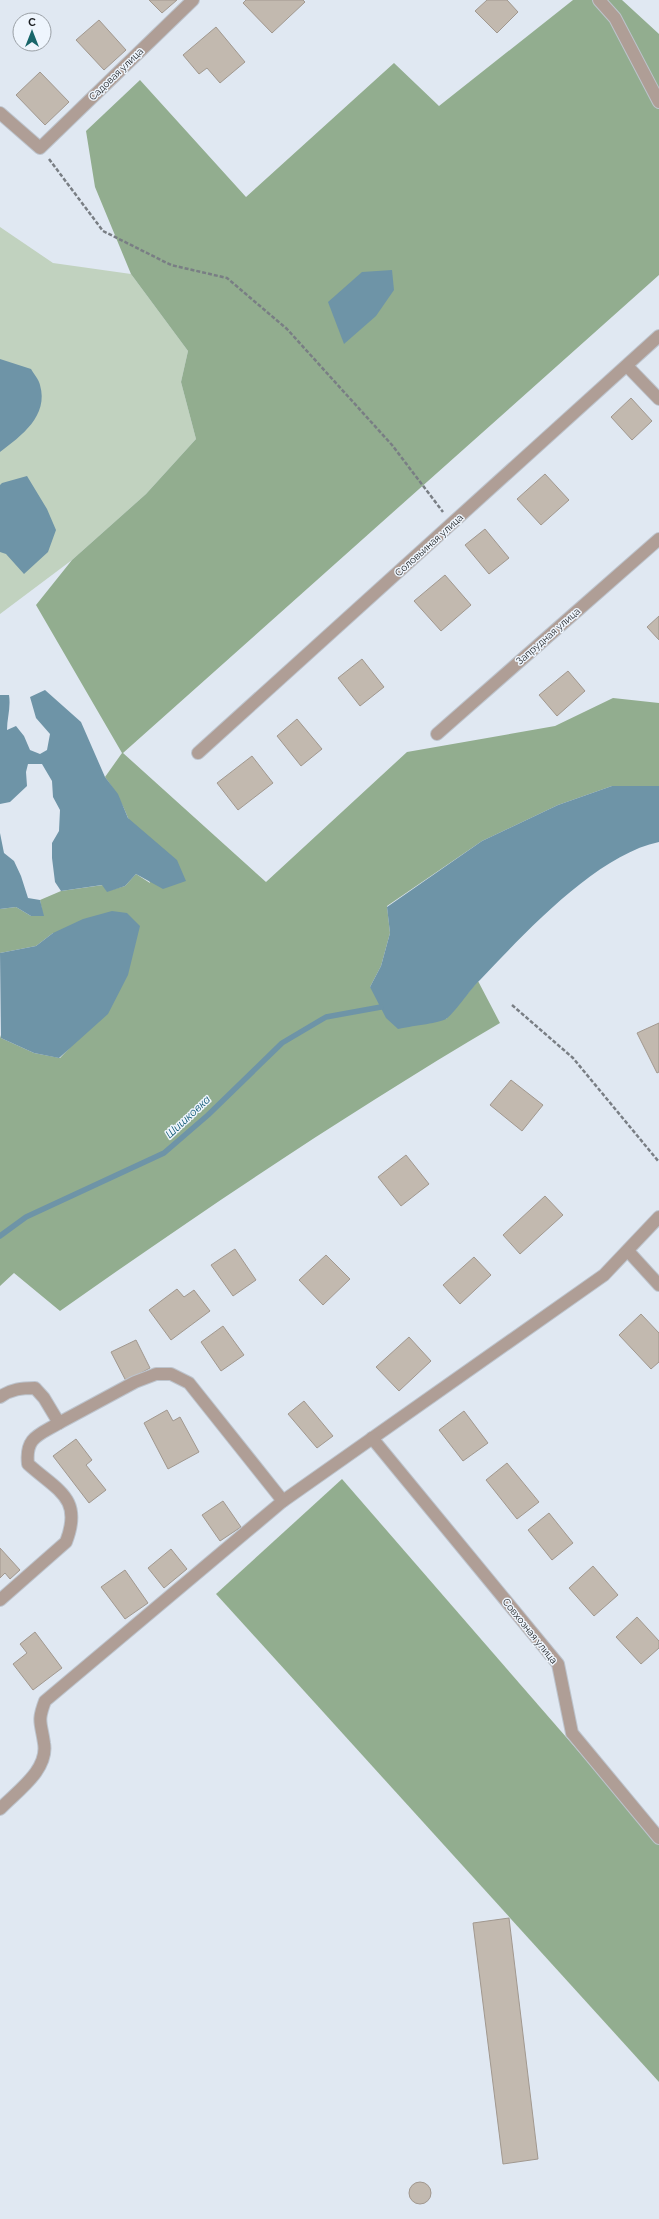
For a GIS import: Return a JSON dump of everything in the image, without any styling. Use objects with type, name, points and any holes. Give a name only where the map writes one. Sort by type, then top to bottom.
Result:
[{"type":"street","name":"Садовая улица","points":[[40,148],[193,0]]},
{"type":"street","points":[[599,0],[615,18],[659,102]]},
{"type":"street","points":[[0,114],[40,148]]},
{"type":"street","name":"Соловьиная улица","points":[[198,753],[659,336]]},
{"type":"street","points":[[627,366],[659,400]]},
{"type":"street","name":"Запрудная улица","points":[[437,734],[659,539]]},
{"type":"street","points":[[0,1809],[39,1769],[44,1757],[44,1744],[39,1721],[45,1701],[283,1501],[604,1275],[659,1217]]},
{"type":"street","points":[[628,1251],[659,1284]]},
{"type":"street","points":[[0,1600],[66,1542],[71,1529],[72,1506],[65,1497],[28,1464],[27,1452],[32,1439],[135,1382],[156,1374],[171,1374],[189,1383],[283,1501]]},
{"type":"street","points":[[0,1397],[7,1392],[22,1388],[35,1388],[44,1398],[60,1423]]},
{"type":"street","name":"Совхозная улица","points":[[372,1438],[558,1664],[572,1733],[659,1838]]},
{"type":"path","points":[[40,148],[102,231],[171,265],[227,278],[287,329],[392,445],[452,524]]},
{"type":"path","points":[[512,1005],[574,1058],[659,1162]]},
{"type":"green space","points":[[573,0],[622,0],[659,34],[659,275],[123,753],[266,882],[407,752],[555,726],[613,698],[659,703],[659,786],[612,786],[558,805],[482,841],[387,906],[390,933],[381,966],[370,987],[446,1019],[478,981],[500,1023],[388,1091],[277,1162],[60,1311],[14,1273],[0,1286],[0,1035],[1,1038],[34,1053],[60,1058],[80,1037],[53,933],[36,946],[0,953],[0,909],[16,907],[31,916],[43,916],[40,900],[61,891],[103,885],[107,891],[125,886],[136,874],[150,883],[127,814],[105,777],[122,753],[36,605],[72,560],[146,494],[196,439],[181,382],[188,351],[131,274],[95,187],[86,131],[140,80],[246,197],[394,63],[439,106]]},
{"type":"green space","points":[[0,227],[53,263],[131,274],[188,351],[181,382],[196,439],[146,494],[72,560],[0,614]]},
{"type":"green space","points":[[342,1479],[659,1844],[659,2082],[216,1594]]},
{"type":"water","points":[[392,270],[394,290],[376,316],[344,344],[328,302],[362,272]]},
{"type":"water","points":[[0,359],[31,369],[38,379],[42,396],[37,416],[31,424],[24,432],[0,452]]},
{"type":"water","points":[[27,476],[47,509],[56,530],[48,552],[24,574],[6,554],[0,552],[0,485],[2,483]]},
{"type":"water","points":[[45,690],[81,722],[105,777],[118,794],[128,818],[177,860],[186,881],[163,889],[136,874],[125,886],[107,892],[102,885],[61,891],[55,882],[52,858],[52,843],[59,831],[60,810],[53,797],[52,781],[42,764],[28,764],[26,772],[27,786],[10,802],[0,804],[0,695],[9,695],[10,704],[7,730],[16,726],[24,736],[30,750],[40,754],[47,750],[50,734],[36,718],[30,697]]},
{"type":"water","points":[[612,786],[659,786],[659,842],[635,850],[586,879],[539,920],[498,961],[446,1019],[398,1029],[386,1018],[370,987],[381,966],[390,933],[387,907],[482,841],[558,805]]},
{"type":"water","points":[[0,833],[4,853],[14,861],[21,876],[28,898],[40,900],[44,916],[31,916],[16,907],[0,909]]},
{"type":"water","points":[[112,911],[127,913],[140,926],[128,975],[108,1014],[59,1058],[34,1053],[1,1038],[0,953],[36,946],[53,933],[83,919]]},
{"type":"building","points":[[149,0],[177,0],[162,13]]},
{"type":"building","points":[[246,0],[303,0],[305,2],[272,33],[243,3]]},
{"type":"building","points":[[487,0],[507,0],[518,12],[497,33],[475,11]]},
{"type":"building","points":[[99,20],[126,50],[104,70],[76,40]]},
{"type":"building","points":[[216,27],[245,62],[220,83],[207,68],[199,74],[183,55]]},
{"type":"building","points":[[40,72],[69,102],[45,125],[16,95]]},
{"type":"building","points":[[631,398],[652,421],[632,440],[611,417]]},
{"type":"building","points":[[545,474],[569,500],[541,525],[517,499]]},
{"type":"building","points":[[485,529],[509,558],[489,574],[465,545]]},
{"type":"building","points":[[445,575],[471,605],[441,631],[414,601]]},
{"type":"building","points":[[659,616],[659,640],[647,627]]},
{"type":"building","points":[[362,659],[384,687],[360,706],[338,678]]},
{"type":"building","points":[[568,671],[585,691],[557,716],[539,695]]},
{"type":"building","points":[[297,719],[322,749],[301,766],[277,736]]},
{"type":"building","points":[[252,756],[273,783],[238,810],[217,783]]},
{"type":"building","points":[[659,1023],[659,1072],[657,1073],[637,1033]]},
{"type":"building","points":[[511,1080],[543,1105],[522,1131],[490,1105]]},
{"type":"building","points":[[406,1155],[429,1184],[401,1206],[378,1177]]},
{"type":"building","points":[[545,1196],[563,1215],[520,1254],[503,1235]]},
{"type":"building","points":[[235,1249],[256,1280],[233,1296],[211,1265]]},
{"type":"building","points":[[326,1255],[350,1279],[323,1305],[299,1280]]},
{"type":"building","points":[[474,1257],[491,1275],[460,1304],[443,1285]]},
{"type":"building","points":[[177,1289],[184,1297],[194,1290],[210,1311],[171,1340],[149,1310]]},
{"type":"building","points":[[641,1314],[659,1333],[659,1362],[651,1369],[619,1335]]},
{"type":"building","points":[[223,1326],[244,1355],[221,1371],[201,1342]]},
{"type":"building","points":[[409,1337],[431,1361],[399,1391],[376,1367]]},
{"type":"building","points":[[136,1340],[150,1368],[126,1381],[111,1352]]},
{"type":"building","points":[[304,1401],[333,1436],[317,1448],[288,1414]]},
{"type":"building","points":[[167,1410],[173,1421],[180,1417],[199,1452],[168,1469],[144,1423]]},
{"type":"building","points":[[464,1411],[488,1443],[463,1461],[439,1430]]},
{"type":"building","points":[[76,1439],[92,1460],[86,1465],[106,1490],[89,1503],[53,1456]]},
{"type":"building","points":[[507,1463],[539,1502],[517,1519],[486,1480]]},
{"type":"building","points":[[223,1501],[241,1527],[220,1541],[202,1515]]},
{"type":"building","points":[[549,1513],[573,1543],[552,1560],[528,1530]]},
{"type":"building","points":[[0,1548],[20,1570],[10,1579],[5,1573],[0,1578]]},
{"type":"building","points":[[171,1549],[187,1569],[164,1588],[148,1568]]},
{"type":"building","points":[[593,1566],[618,1595],[594,1616],[569,1588]]},
{"type":"building","points":[[125,1570],[148,1603],[125,1619],[101,1587]]},
{"type":"building","points":[[637,1617],[659,1641],[659,1648],[641,1664],[616,1637]]},
{"type":"building","points":[[35,1632],[62,1668],[33,1690],[13,1664],[27,1653],[20,1644]]},
{"type":"building","points":[[509,1918],[538,2159],[503,2164],[473,1923]]},
{"type":"building","points":[[420,2182],[428,2185],[431,2193],[428,2201],[420,2204],[412,2201],[409,2193],[412,2185]]},
{"type":"waterway","name":"Шишковка","points":[[0,1236],[26,1217],[164,1153],[208,1115],[282,1043],[326,1017],[381,1007]]}]
